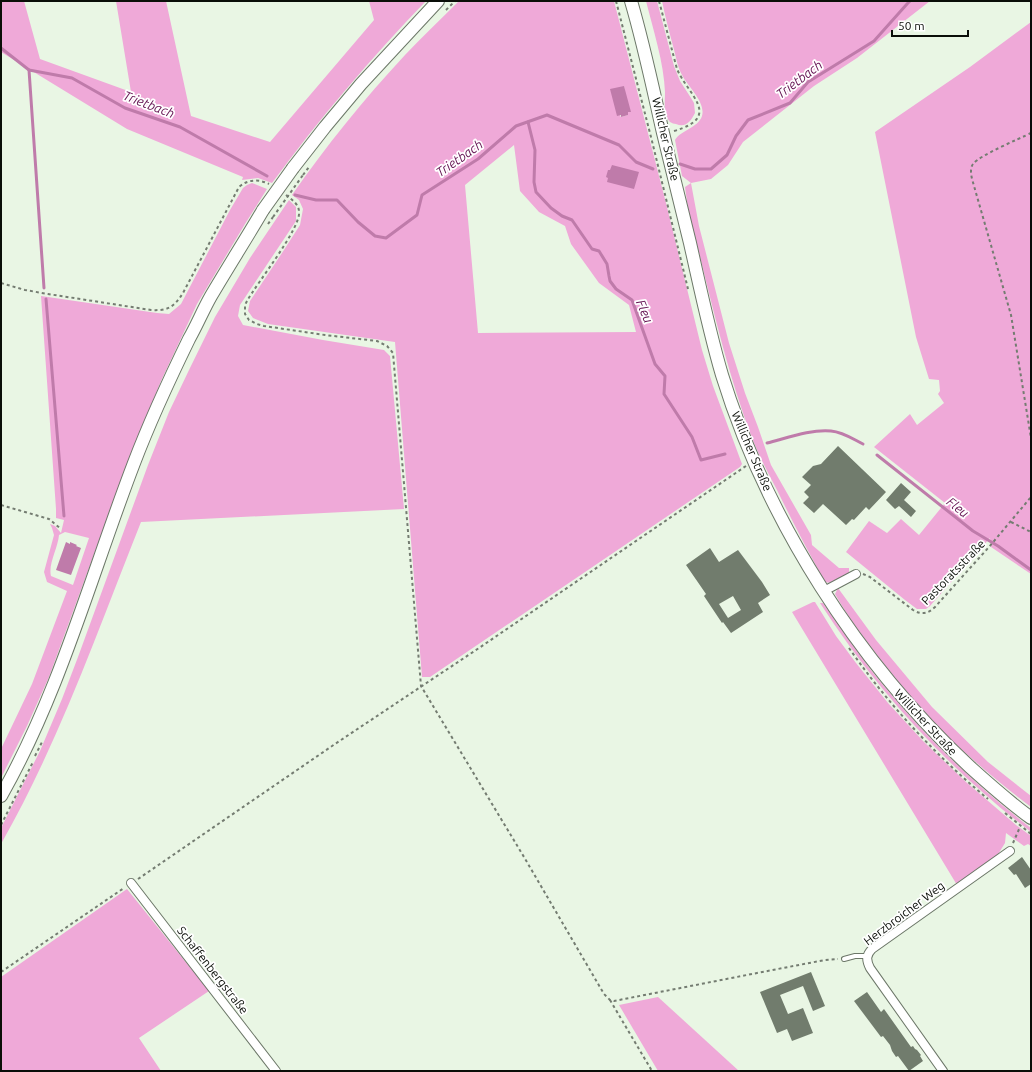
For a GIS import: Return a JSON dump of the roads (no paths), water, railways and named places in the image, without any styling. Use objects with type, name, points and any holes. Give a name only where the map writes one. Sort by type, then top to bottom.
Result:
[{"type":"main road","name":"Willicher Straße","points":[[632,1],[656,96],[707,320],[733,406],[754,461],[777,509],[824,591],[860,643],[906,701],[956,754],[1011,803],[1030,817]]},
{"type":"main road","points":[[1,796],[16,770],[56,680],[134,464],[154,413],[210,298],[268,214],[293,168],[325,127],[361,84],[442,6]]},
{"type":"street","points":[[824,591],[856,574]]},
{"type":"street","name":"Herzbroicher Weg","points":[[944,1071],[870,968],[867,962],[867,956],[874,948],[1010,851]]},
{"type":"street","name":"Schaffenbergstraße","points":[[130,883],[276,1071]]},
{"type":"lane","points":[[844,959],[855,956],[867,956]]},
{"type":"waterway","name":"Trietbach","points":[[680,164],[695,169],[711,169],[727,155],[736,136],[748,120],[790,103],[808,82],[874,41],[910,1]]},
{"type":"waterway","name":"Trietbach","points":[[1,48],[29,70],[72,78],[125,108],[180,127],[267,176]]},
{"type":"waterway","points":[[29,70],[44,288]]},
{"type":"waterway","name":"Trietbach","points":[[295,195],[316,200],[337,200],[358,222],[375,236],[386,238],[417,215],[422,195],[478,159],[516,126],[547,115],[619,145],[636,162],[653,169]]},
{"type":"waterway","name":"Fleu","points":[[528,122],[535,150],[534,182],[536,192],[551,208],[562,216],[572,220],[592,249],[599,251],[607,264],[610,281],[616,289],[632,300],[655,364],[665,376],[664,394],[692,437],[701,460],[725,454]]},
{"type":"waterway","points":[[46,299],[64,516]]},
{"type":"waterway","name":"Fleu","points":[[767,443],[799,434],[815,431],[831,431],[848,436],[863,444]]},
{"type":"waterway","name":"Fleu","points":[[877,455],[973,531],[998,546],[1031,570]]}]
